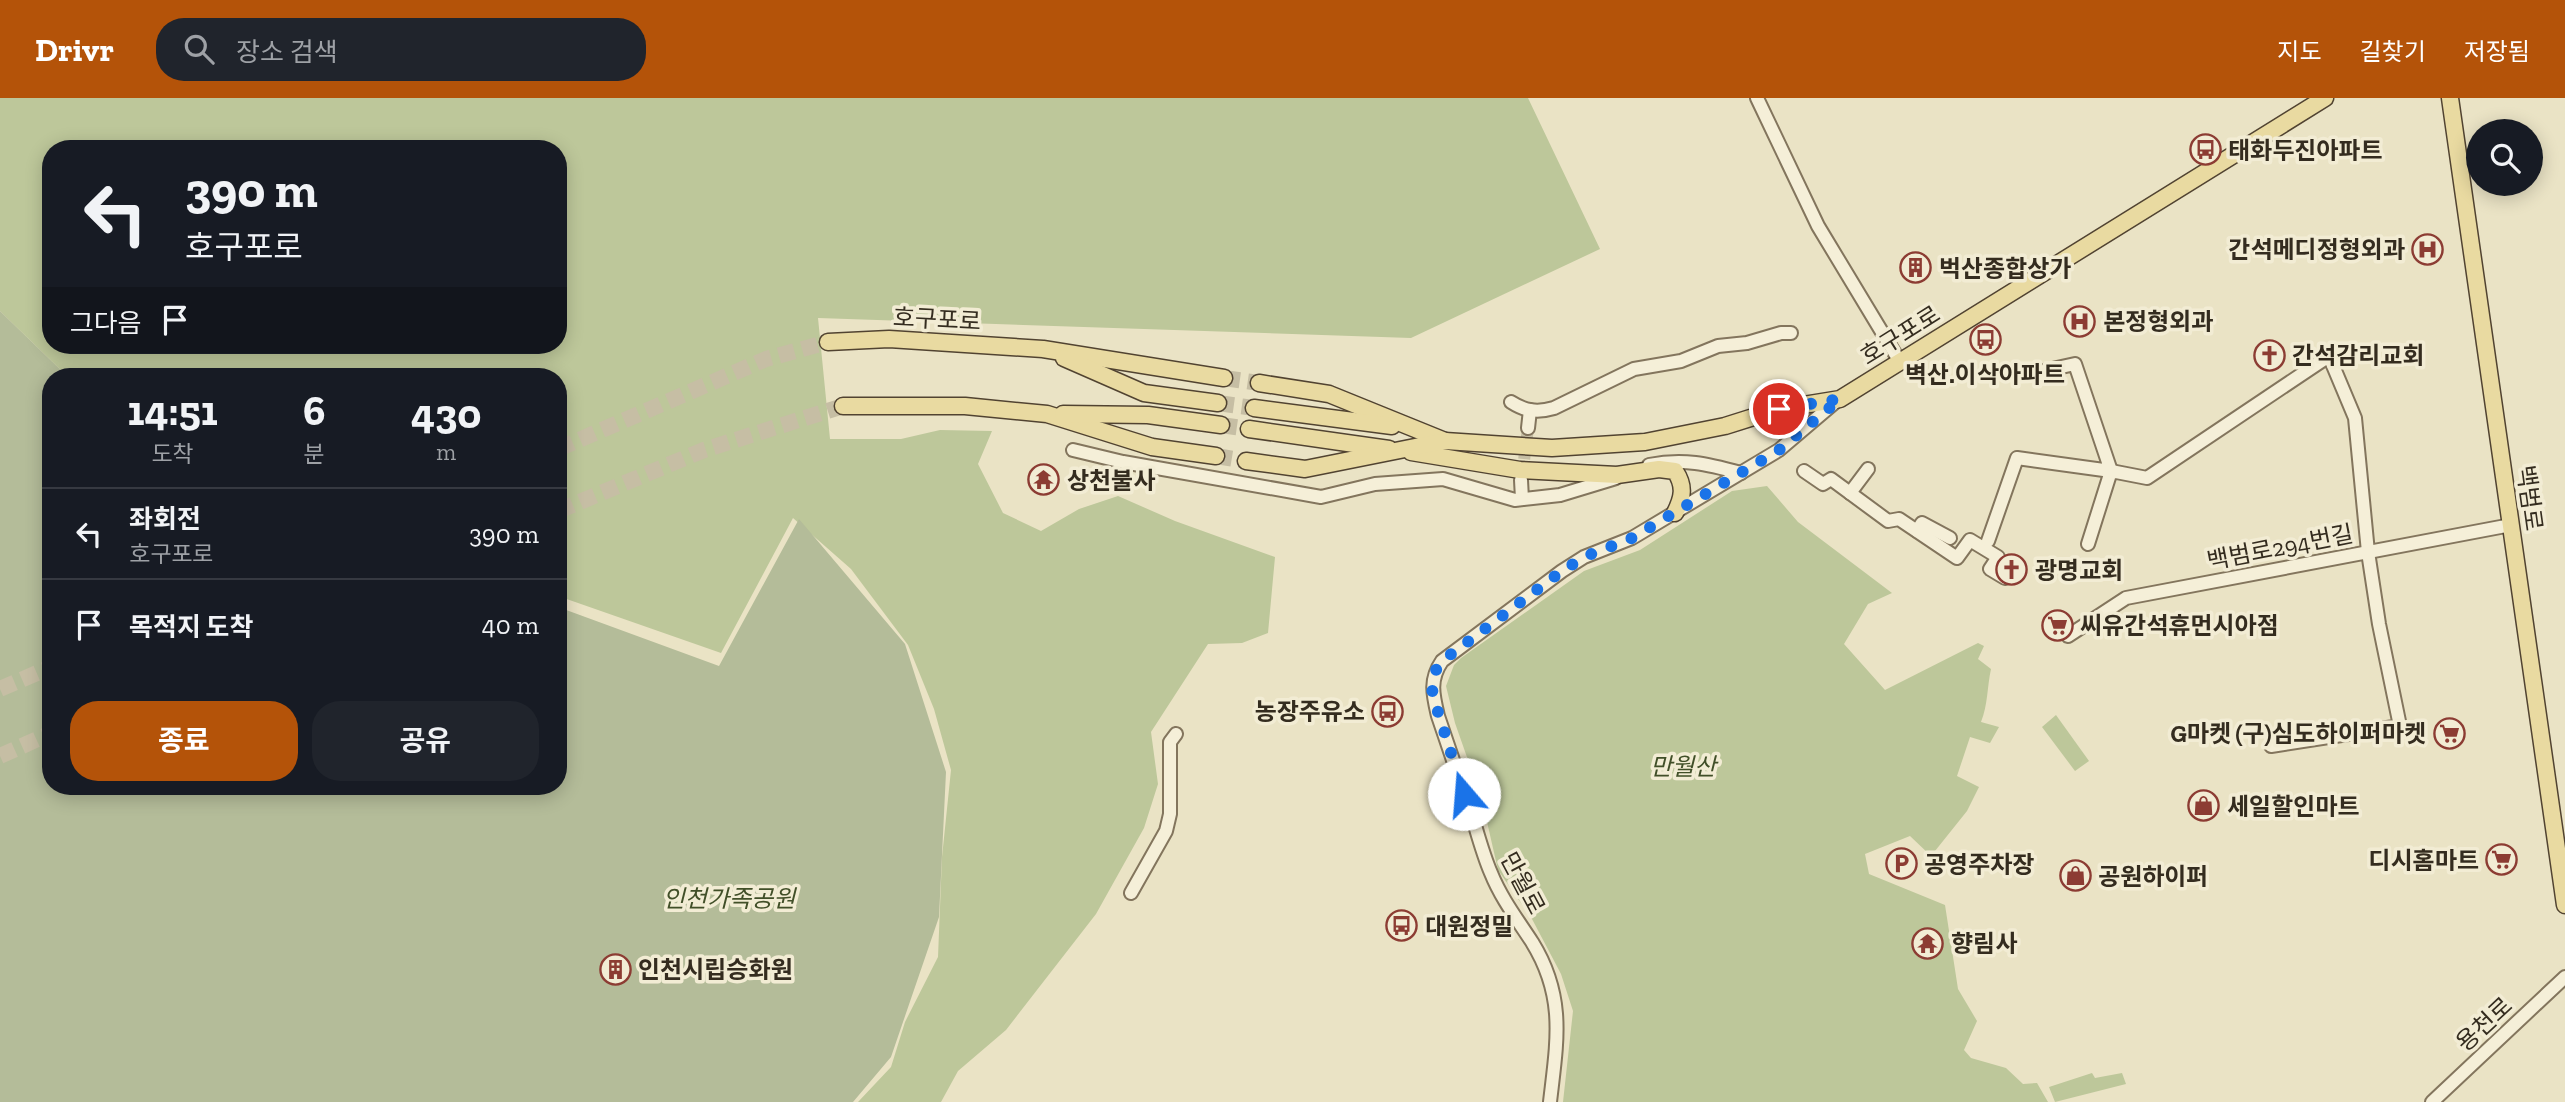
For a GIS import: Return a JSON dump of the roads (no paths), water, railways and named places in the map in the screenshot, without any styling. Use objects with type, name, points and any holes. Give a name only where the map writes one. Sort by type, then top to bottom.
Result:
[{"type":"main road","name":"호구포로","points":[[1246,461],[1306,469],[1445,441],[1552,448],[1645,442],[1725,426],[1779,409],[1840,399],[2325,98]]},
{"type":"main road","points":[[2439,98],[2451,105]]},
{"type":"main road","name":"백범로","points":[[2451,105],[2565,905]]},
{"type":"main road","name":"호구포로","points":[[828,342],[889,338],[1043,349],[1224,378]]},
{"type":"main road","name":"호구포로","points":[[1043,349],[1144,393],[1218,403]]},
{"type":"main road","name":"호구포로","points":[[1259,383],[1329,394],[1445,441]]},
{"type":"main road","points":[[843,406],[965,406],[1047,414],[1148,415],[1221,425]]},
{"type":"main road","name":"호구포로","points":[[1254,408],[1415,429]]},
{"type":"main road","points":[[1047,414],[1152,447],[1216,456]]},
{"type":"main road","name":"호구포로","points":[[1249,429],[1402,451]]},
{"type":"main road","points":[[1402,451],[1520,470],[1626,475],[1659,470],[1675,471],[1681,480],[1683,497],[1675,513]]},
{"type":"street","points":[[1757,98],[1818,226],[1900,362]]},
{"type":"street","points":[[1511,402],[1521,409],[1541,412],[1634,369],[1681,360],[1718,346],[1747,343],[1791,333]]},
{"type":"street","points":[[1988,541],[2017,458],[2147,478],[2329,356],[2355,418],[2368,552],[2379,624],[2400,726],[2271,746]]},
{"type":"street","points":[[2034,373],[2075,364],[2111,471],[2088,544]]},
{"type":"street","name":"만월로","points":[[1549,1102],[1558,1035],[1554,997],[1546,969],[1533,943],[1490,873],[1438,716],[1432,693],[1433,678],[1442,661],[1562,571],[1584,557],[1632,538],[1779,450],[1840,399]]},
{"type":"street","points":[[1528,428],[1530,410]]},
{"type":"street","points":[[1073,450],[1124,462],[1321,497],[1376,484],[1443,479],[1515,500],[1560,495],[1672,460],[1693,461],[1741,473]]},
{"type":"street","points":[[1850,493],[1868,469]]},
{"type":"street","points":[[1804,471],[1823,484],[1831,479],[1888,521],[1899,519],[1957,558],[1970,540],[1998,557],[1990,569],[2005,578]]},
{"type":"street","points":[[1521,480],[1522,499]]},
{"type":"street","points":[[1917,531],[1922,523],[1950,538]]},
{"type":"street","name":"백범로294번길","points":[[2068,636],[2126,598],[2511,525]]},
{"type":"street","points":[[1132,893],[1166,831],[1170,814],[1170,742],[1176,734]]},
{"type":"street","name":"용천로","points":[[2432,1102],[2565,977]]},
{"type":"tunnel","points":[[567,445],[766,359],[828,342]]},
{"type":"tunnel","points":[[1224,378],[1259,383]]},
{"type":"tunnel","points":[[1218,403],[1254,408]]},
{"type":"tunnel","points":[[567,507],[704,450],[843,406]]},
{"type":"tunnel","points":[[1221,425],[1249,429]]},
{"type":"tunnel","points":[[1522,477],[1528,428]]},
{"type":"tunnel","points":[[1216,456],[1246,461]]},
{"type":"tunnel","points":[[0,689],[42,671]]},
{"type":"tunnel","points":[[0,756],[42,737]]},
{"type":"place","name":"태화두진아파트","points":[[2205,150]]},
{"type":"place","name":"간석메디정형외과","points":[[2428,249]]},
{"type":"place","name":"벅산종합상가","points":[[1916,268]]},
{"type":"place","name":"본정형외과","points":[[2080,321]]},
{"type":"place","name":"벽산.이삭아파트","points":[[1985,340]]},
{"type":"place","name":"간석감리교회","points":[[2269,355]]},
{"type":"place","name":"상천불사","points":[[1044,480]]},
{"type":"place","name":"광명교회","points":[[2012,570]]},
{"type":"place","name":"씨유간석휴먼시아점","points":[[2057,625]]},
{"type":"place","name":"농장주유소","points":[[1388,711]]},
{"type":"place","name":"G마켓 (구)심도하이퍼마켓","points":[[2449,733]]},
{"type":"place","name":"세일할인마트","points":[[2204,806]]},
{"type":"place","name":"디시홈마트","points":[[2502,860]]},
{"type":"place","name":"공영주차장","points":[[1901,864]]},
{"type":"place","name":"공원하이퍼","points":[[2075,876]]},
{"type":"place","name":"대원정밀","points":[[1402,926]]},
{"type":"place","name":"향림사","points":[[1928,943]]},
{"type":"place","name":"인천시립승화원","points":[[615,969]]},
{"type":"park label","name":"만월산","points":[[1683,766]]},
{"type":"park label","name":"인천가족공원","points":[[729,898]]}]
